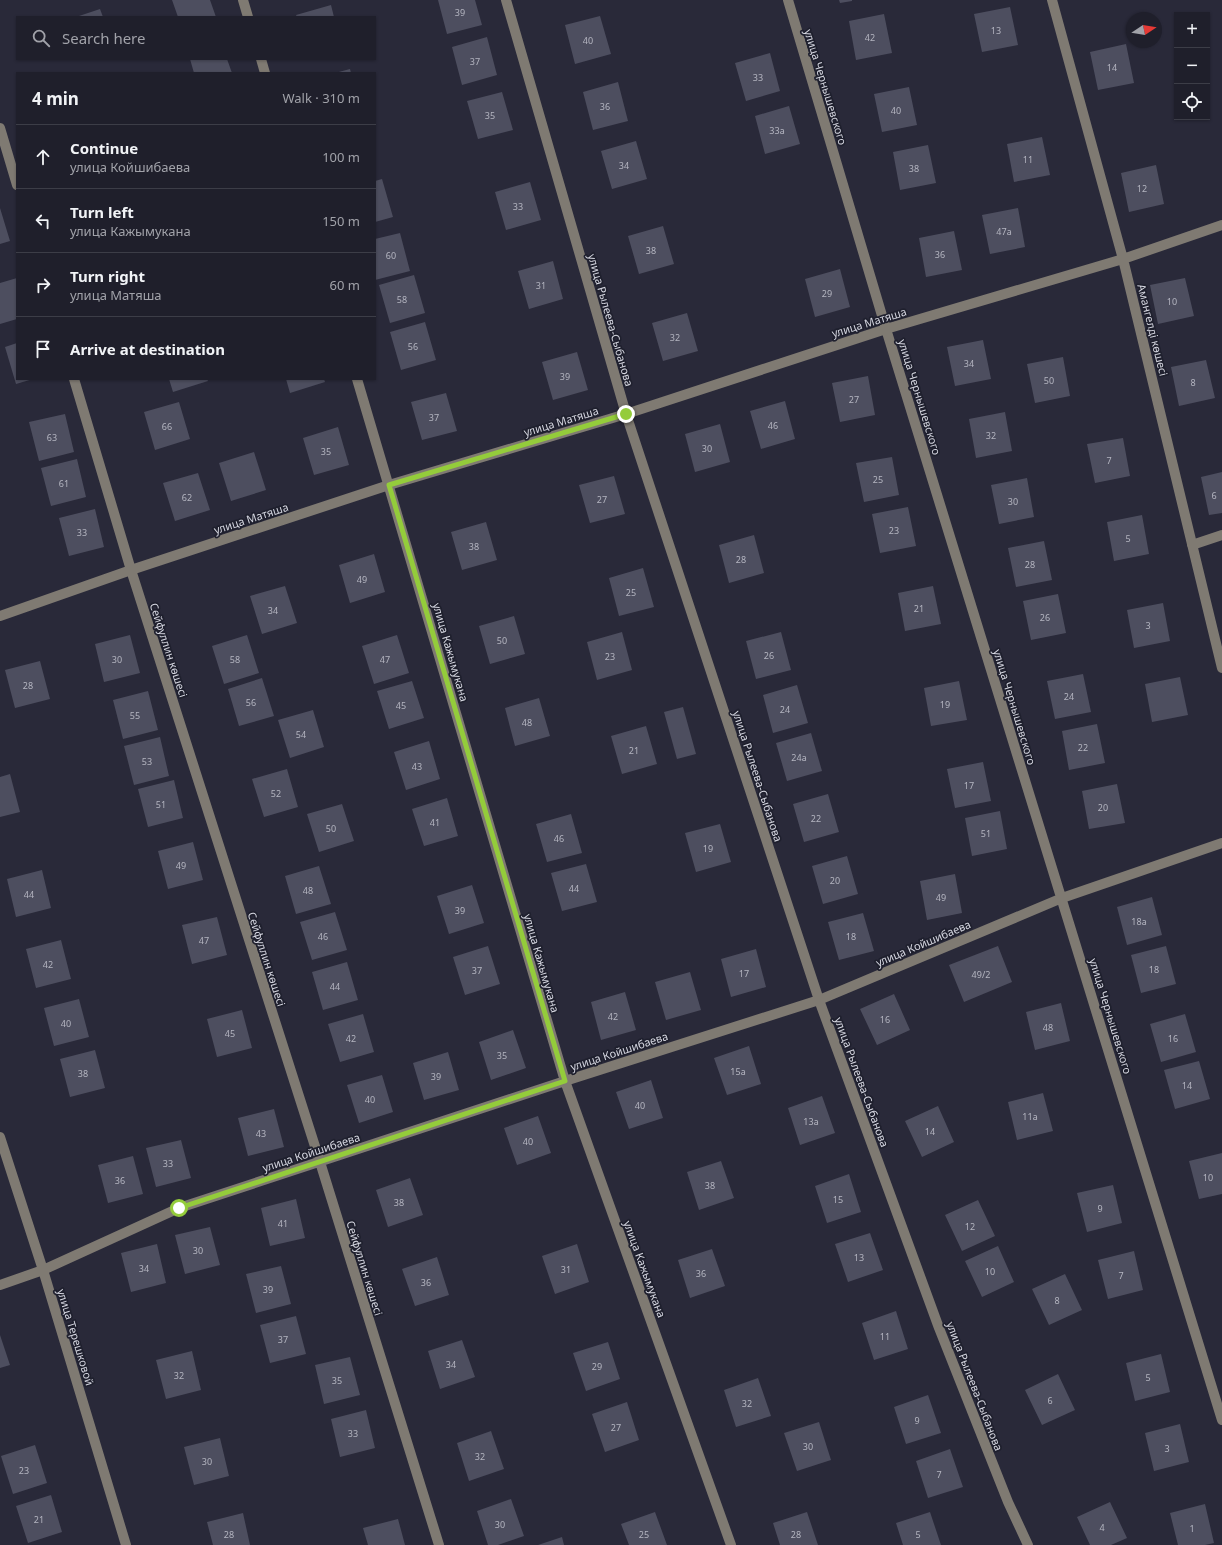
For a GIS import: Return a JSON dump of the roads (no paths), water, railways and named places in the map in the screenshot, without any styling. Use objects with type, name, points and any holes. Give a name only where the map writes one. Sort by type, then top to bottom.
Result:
[{"type":"street","points":[[243,0],[248,16]]},
{"type":"street","name":"улица Рылеева-Сыбанова","points":[[506,0],[626,414],[819,1000],[939,1328],[1008,1502],[1028,1545]]},
{"type":"street","name":"улица Чернышевского","points":[[788,0],[886,329],[1222,1420]]},
{"type":"street","name":"Амангелді көшесі","points":[[1052,0],[1123,259],[1222,668]]},
{"type":"street","points":[[261,60],[265,72]]},
{"type":"street","points":[[0,128],[16,183]]},
{"type":"street","name":"улица Матяша","points":[[0,616],[131,570],[389,485],[626,414],[886,329],[1123,259],[1222,225]]},
{"type":"street","name":"Сейфуллин көшесі","points":[[74,380],[131,570],[320,1162],[439,1545]]},
{"type":"street","name":"улица Кажымукана","points":[[357,380],[565,1081],[731,1545]]},
{"type":"street","points":[[1192,545],[1222,535]]},
{"type":"street","name":"улица Койшибаева","points":[[0,1285],[43,1270],[179,1208],[565,1081],[819,1000],[1062,898],[1222,844]]},
{"type":"street","name":"улица Терешковой","points":[[0,1137],[43,1270],[126,1545]]}]
